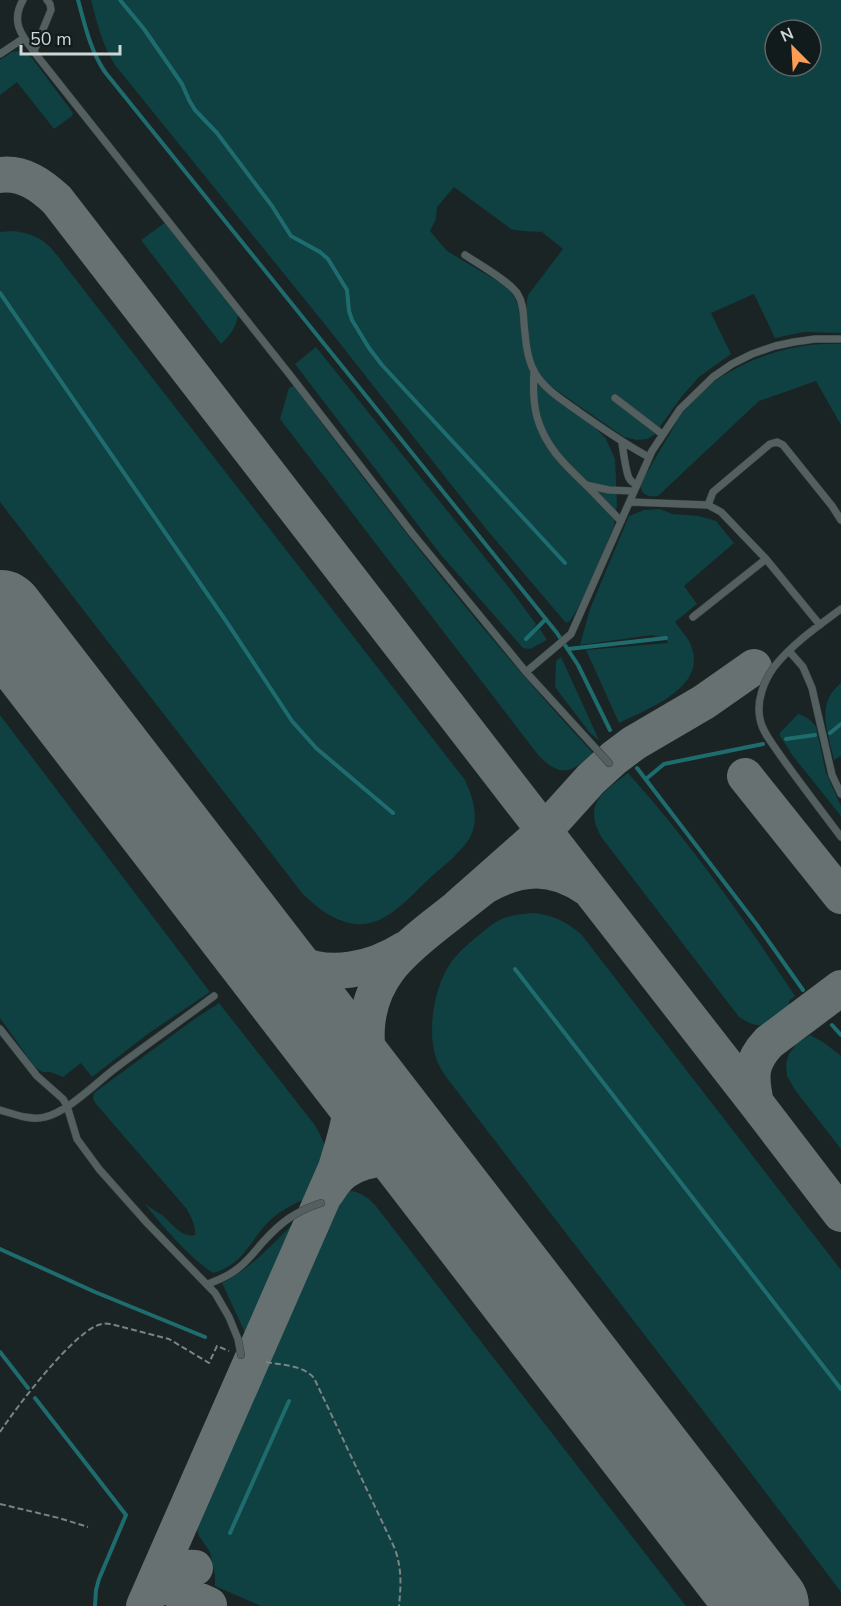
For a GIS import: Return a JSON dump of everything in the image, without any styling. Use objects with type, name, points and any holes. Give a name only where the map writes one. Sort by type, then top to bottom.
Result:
[{"type":"lane","points":[[23,0],[17,18],[19,29],[33,51],[291,375],[412,533],[526,672],[609,763]]},
{"type":"lane","points":[[33,51],[51,10],[47,0]]},
{"type":"lane","points":[[0,54],[24,38]]},
{"type":"lane","points":[[465,255],[511,287],[518,295],[523,307],[528,356],[540,380],[550,390],[622,443],[649,457]]},
{"type":"lane","points":[[526,672],[571,634],[649,457],[680,408],[698,390],[732,364],[752,354],[775,346],[815,339],[841,339]]},
{"type":"lane","points":[[534,370],[533,397],[537,416],[542,431],[554,452],[566,468],[621,521]]},
{"type":"lane","points":[[615,398],[662,434]]},
{"type":"lane","points":[[708,505],[713,492],[770,444],[777,442],[783,445],[841,520]]},
{"type":"lane","points":[[622,443],[628,477],[635,488]]},
{"type":"lane","points":[[586,485],[609,490],[635,488]]},
{"type":"lane","points":[[630,502],[708,505],[721,512],[766,559],[820,625]]},
{"type":"lane","points":[[693,617],[766,559]]},
{"type":"lane","points":[[841,609],[789,651],[774,667],[763,688],[759,704],[759,718],[763,728],[841,837]]},
{"type":"lane","points":[[789,651],[803,667],[812,688],[832,775],[841,794]]},
{"type":"lane","points":[[0,1110],[38,1118],[54,1114],[68,1106],[140,1049],[214,996]]},
{"type":"lane","points":[[0,1029],[37,1076],[68,1106],[73,1130],[84,1150],[147,1223],[208,1284],[229,1317],[238,1339],[241,1355]]},
{"type":"lane","points":[[208,1284],[238,1269],[289,1217],[321,1203]]},
{"type":"path","points":[[0,1432],[1,1427],[19,1404],[66,1350],[79,1338],[102,1324],[111,1324],[169,1339],[209,1363],[217,1346],[241,1355]]},
{"type":"path","points":[[266,1362],[301,1368],[309,1371],[314,1378],[395,1549],[401,1566],[399,1606]]},
{"type":"path","points":[[0,1504],[88,1527]]},
{"type":"shaded area","points":[[91,0],[841,0],[841,333],[804,332],[775,338],[754,294],[711,313],[731,354],[699,377],[654,435],[647,439],[637,440],[624,437],[549,385],[533,362],[527,328],[528,295],[563,249],[542,232],[511,229],[454,187],[437,207],[436,219],[430,231],[447,251],[504,285],[514,296],[520,311],[529,367],[539,384],[593,425],[606,439],[615,459],[617,504],[614,526],[584,598],[570,621],[566,623],[487,530],[323,322],[115,65],[98,25]]},
{"type":"shaded area","points":[[19,51],[32,58],[73,113],[54,129],[17,82],[0,95],[0,60],[12,52]]},
{"type":"shaded area","points":[[166,222],[238,314],[236,323],[221,344],[141,240]]},
{"type":"shaded area","points":[[14,231],[34,236],[47,244],[58,256],[465,780],[475,813],[474,826],[469,838],[455,856],[407,900],[379,920],[367,924],[355,924],[332,917],[302,893],[0,502],[0,232]]},
{"type":"shaded area","points":[[841,344],[841,425],[816,381],[759,401],[658,496],[644,494],[640,485],[679,417],[710,384],[751,361],[773,353],[796,347]]},
{"type":"shaded area","points":[[316,347],[536,624],[528,637],[540,629],[547,640],[530,649],[523,648],[441,555],[295,364]]},
{"type":"shaded area","points":[[294,386],[438,573],[593,753],[579,765],[572,769],[560,770],[539,756],[280,419],[289,388]]},
{"type":"shaded area","points":[[660,509],[672,514],[699,516],[716,521],[734,543],[684,586],[697,604],[675,622],[689,641],[694,657],[692,671],[685,683],[660,702],[619,723],[586,650],[668,643],[666,639],[652,635],[580,645],[590,609],[629,516],[644,510]]},
{"type":"shaded area","points":[[561,657],[599,740],[590,733],[555,687],[556,661]]},
{"type":"shaded area","points":[[841,683],[841,756],[834,760],[827,729],[826,709],[833,691]]},
{"type":"shaded area","points":[[798,714],[808,719],[816,727],[826,773],[841,806],[841,816],[780,736],[780,733]]},
{"type":"shaded area","points":[[0,715],[210,992],[149,1033],[92,1077],[81,1063],[63,1077],[50,1072],[42,1072],[34,1066],[0,1018]]},
{"type":"shaded area","points":[[628,773],[716,882],[795,996],[789,1001],[789,1010],[771,1023],[754,1024],[739,1017],[602,838],[594,816],[598,800]]},
{"type":"shaded area","points":[[534,913],[559,920],[581,934],[841,1270],[841,1592],[447,1078],[438,1063],[433,1047],[432,1022],[436,997],[450,964],[472,941],[498,921],[520,914]]},
{"type":"shaded area","points":[[219,1003],[314,1124],[326,1152],[324,1167],[312,1195],[275,1216],[234,1263],[213,1273],[168,1232],[145,1204],[181,1232],[195,1235],[194,1224],[186,1208],[93,1099],[94,1093]]},
{"type":"shaded area","points":[[810,1035],[841,1056],[841,1149],[795,1090],[787,1076],[786,1064],[789,1054],[796,1044]]},
{"type":"shaded area","points":[[350,1191],[364,1195],[375,1205],[686,1606],[261,1606],[215,1586],[210,1552],[199,1536],[194,1520],[335,1202]]},
{"type":"shaded area","points":[[304,1213],[248,1339],[222,1283],[245,1269]]},
{"type":"waterway","points":[[78,0],[92,46],[105,72],[557,633],[578,665],[610,730]]},
{"type":"waterway","points":[[120,0],[144,29],[182,84],[195,110],[217,133],[272,206],[291,236],[328,259],[347,290],[352,320],[382,365],[565,563]]},
{"type":"waterway","points":[[0,293],[226,621],[292,721],[316,748],[393,813]]},
{"type":"waterway","points":[[526,639],[546,619]]},
{"type":"waterway","points":[[568,649],[666,638]]},
{"type":"waterway","points":[[830,733],[841,724]]},
{"type":"waterway","points":[[786,739],[815,735]]},
{"type":"waterway","points":[[646,779],[664,764],[763,744]]},
{"type":"waterway","points":[[637,768],[757,925],[803,990]]},
{"type":"waterway","points":[[515,969],[841,1389]]},
{"type":"waterway","points":[[832,1025],[841,1035]]},
{"type":"waterway","points":[[0,1249],[95,1292],[205,1337]]},
{"type":"waterway","points":[[0,1352],[28,1388]]},
{"type":"waterway","points":[[35,1398],[126,1515],[99,1579],[95,1606]]},
{"type":"waterway","points":[[230,1533],[289,1401]]},
{"type":"taxiway","points":[[0,175],[16,176],[31,181],[45,189],[57,200],[841,1214]]},
{"type":"taxiway","points":[[458,907],[544,831],[591,779],[614,758],[634,743],[704,702],[754,667]]},
{"type":"taxiway","points":[[745,776],[841,896]]},
{"type":"taxiway","points":[[373,1099],[368,1062],[367,1026],[374,994],[398,957],[485,886],[511,874],[536,870],[549,872],[574,880],[587,888]]},
{"type":"taxiway","points":[[233,918],[286,957],[308,967],[322,970],[351,970],[365,967],[405,949]]},
{"type":"taxiway","points":[[756,1103],[752,1077],[755,1063],[763,1049],[769,1042],[841,988]]},
{"type":"taxiway","points":[[144,1606],[336,1168],[348,1125],[351,1103],[349,1078],[339,1055]]},
{"type":"taxiway","points":[[327,1192],[345,1171],[355,1165],[377,1160],[401,1160],[423,1168],[432,1175]]},
{"type":"taxiway","points":[[195,1568],[174,1571],[155,1581],[209,1605]]},
{"type":"runway","points":[[0,615],[764,1606]]}]
